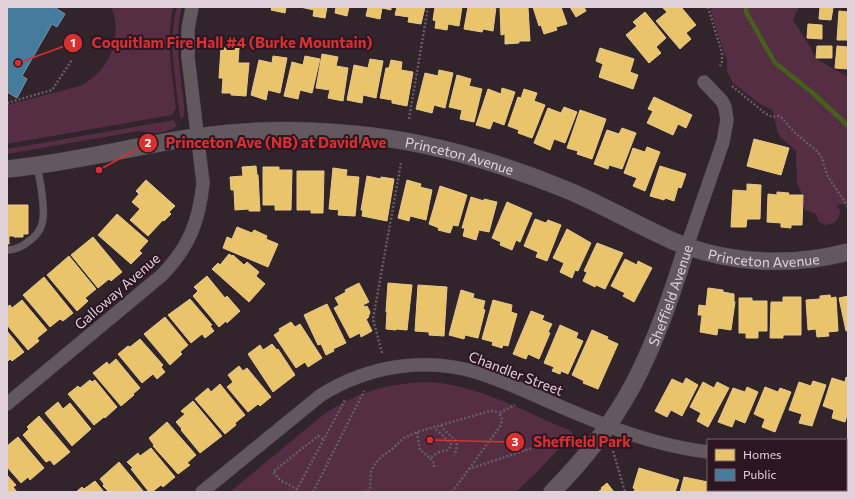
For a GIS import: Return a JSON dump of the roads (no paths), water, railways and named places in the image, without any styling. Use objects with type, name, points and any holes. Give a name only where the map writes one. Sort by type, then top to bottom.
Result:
[{"type":"street","name":"Galloway Avenue","points":[[7,404],[150,285],[173,264],[181,253],[194,228],[201,201],[203,178],[187,44],[192,7]]},
{"type":"street","name":"Sheffield Avenue","points":[[552,492],[571,473],[607,425],[632,386],[654,340],[670,300],[723,142],[727,120],[722,101],[704,82]]},
{"type":"street","name":"Princeton Avenue","points":[[7,169],[37,166],[198,137],[266,131],[328,132],[379,137],[454,151],[505,166],[605,206],[651,231],[687,246],[715,254],[760,261],[792,261],[825,257],[848,252]]},
{"type":"street","name":"Chandler Street","points":[[202,492],[321,395],[347,380],[386,368],[430,365],[460,368],[478,373],[607,425],[657,442],[707,452]]},
{"type":"lane","points":[[7,250],[20,248],[26,244],[37,234],[42,225],[42,188],[37,166]]},
{"type":"waterway","points":[[746,7],[746,12],[775,63],[814,94],[848,126]]},
{"type":"place","name":"Coquitlam Fire Hall #4 (Burke Mountain)","points":[[18,63]]},
{"type":"place","name":"Princeton Ave (NB) at David Ave","points":[[99,170]]},
{"type":"place","name":"Sheffield Park","points":[[430,440]]}]
